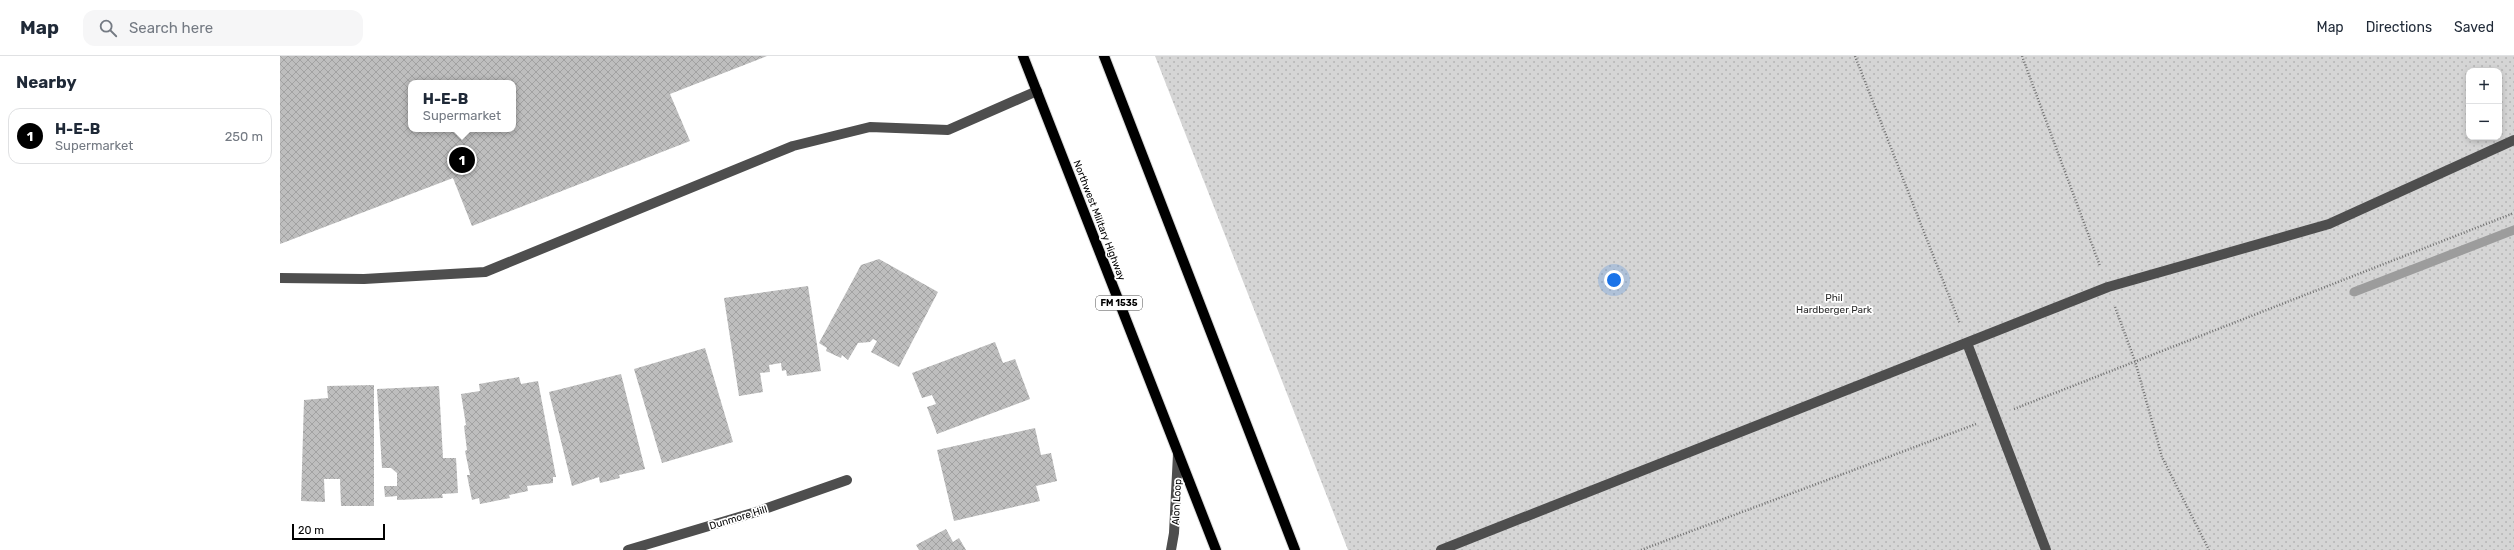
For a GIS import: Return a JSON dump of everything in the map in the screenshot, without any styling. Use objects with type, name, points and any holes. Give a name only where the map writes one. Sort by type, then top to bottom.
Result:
[{"type":"main road","name":"Northwest Military Highway","points":[[1023,56],[1216,550]]},
{"type":"main road","points":[[1104,56],[1295,550]]},
{"type":"street","points":[[280,278],[364,279],[485,272],[793,146],[870,127],[948,130],[1037,91]]},
{"type":"street","points":[[1441,550],[2108,287],[2329,224],[2514,140]]},
{"type":"street","points":[[1967,343],[2046,550]]},
{"type":"street","name":"Alon Loop","points":[[1171,550],[1174,533],[1178,454]]},
{"type":"street","name":"Dunmore Hill","points":[[628,550],[756,512],[847,480]]},
{"type":"path","points":[[1855,56],[1967,343]]},
{"type":"path","points":[[1641,550],[1994,417],[2514,213]]},
{"type":"green space","name":"Phil Hardberger Park","points":[[1155,56],[2514,56],[2514,550],[1348,550]]},
{"type":"building","points":[[280,56],[767,56],[670,94],[690,141],[472,226],[453,178],[280,244]]},
{"type":"building","points":[[879,259],[938,292],[899,367],[871,352],[877,341],[873,339],[870,342],[858,343],[848,360],[842,355],[841,358],[826,351],[827,348],[819,343],[861,265]]},
{"type":"building","points":[[808,286],[821,371],[787,376],[786,370],[782,371],[781,363],[769,365],[770,372],[760,373],[763,392],[739,396],[724,298]]},
{"type":"building","points":[[995,342],[1003,363],[1015,359],[1030,399],[937,434],[927,407],[936,404],[932,395],[922,398],[912,373]]},
{"type":"building","points":[[705,348],[733,442],[662,463],[634,369]]},
{"type":"building","points":[[621,374],[645,469],[619,475],[620,478],[600,483],[599,477],[572,486],[549,392]]},
{"type":"building","points":[[519,377],[521,384],[538,381],[556,477],[553,477],[553,483],[527,486],[528,491],[509,495],[510,498],[480,504],[479,498],[472,500],[467,475],[470,475],[465,451],[467,450],[464,426],[466,425],[461,394],[480,391],[479,384]]},
{"type":"building","points":[[374,385],[374,506],[341,506],[340,479],[324,479],[325,502],[301,501],[304,400],[328,398],[327,386]]},
{"type":"building","points":[[439,386],[443,458],[456,458],[458,493],[442,494],[443,498],[397,500],[397,496],[385,497],[384,486],[397,486],[397,473],[391,468],[382,468],[377,389]]},
{"type":"building","points":[[1035,428],[1041,455],[1051,453],[1057,481],[1036,486],[1040,501],[954,521],[937,450]]},
{"type":"building","points":[[946,529],[953,542],[959,538],[966,550],[919,550],[916,545]]},
{"type":"waterway","points":[[2354,292],[2514,230]]},
{"type":"place","name":"H-E-B","points":[[462,160]]}]
